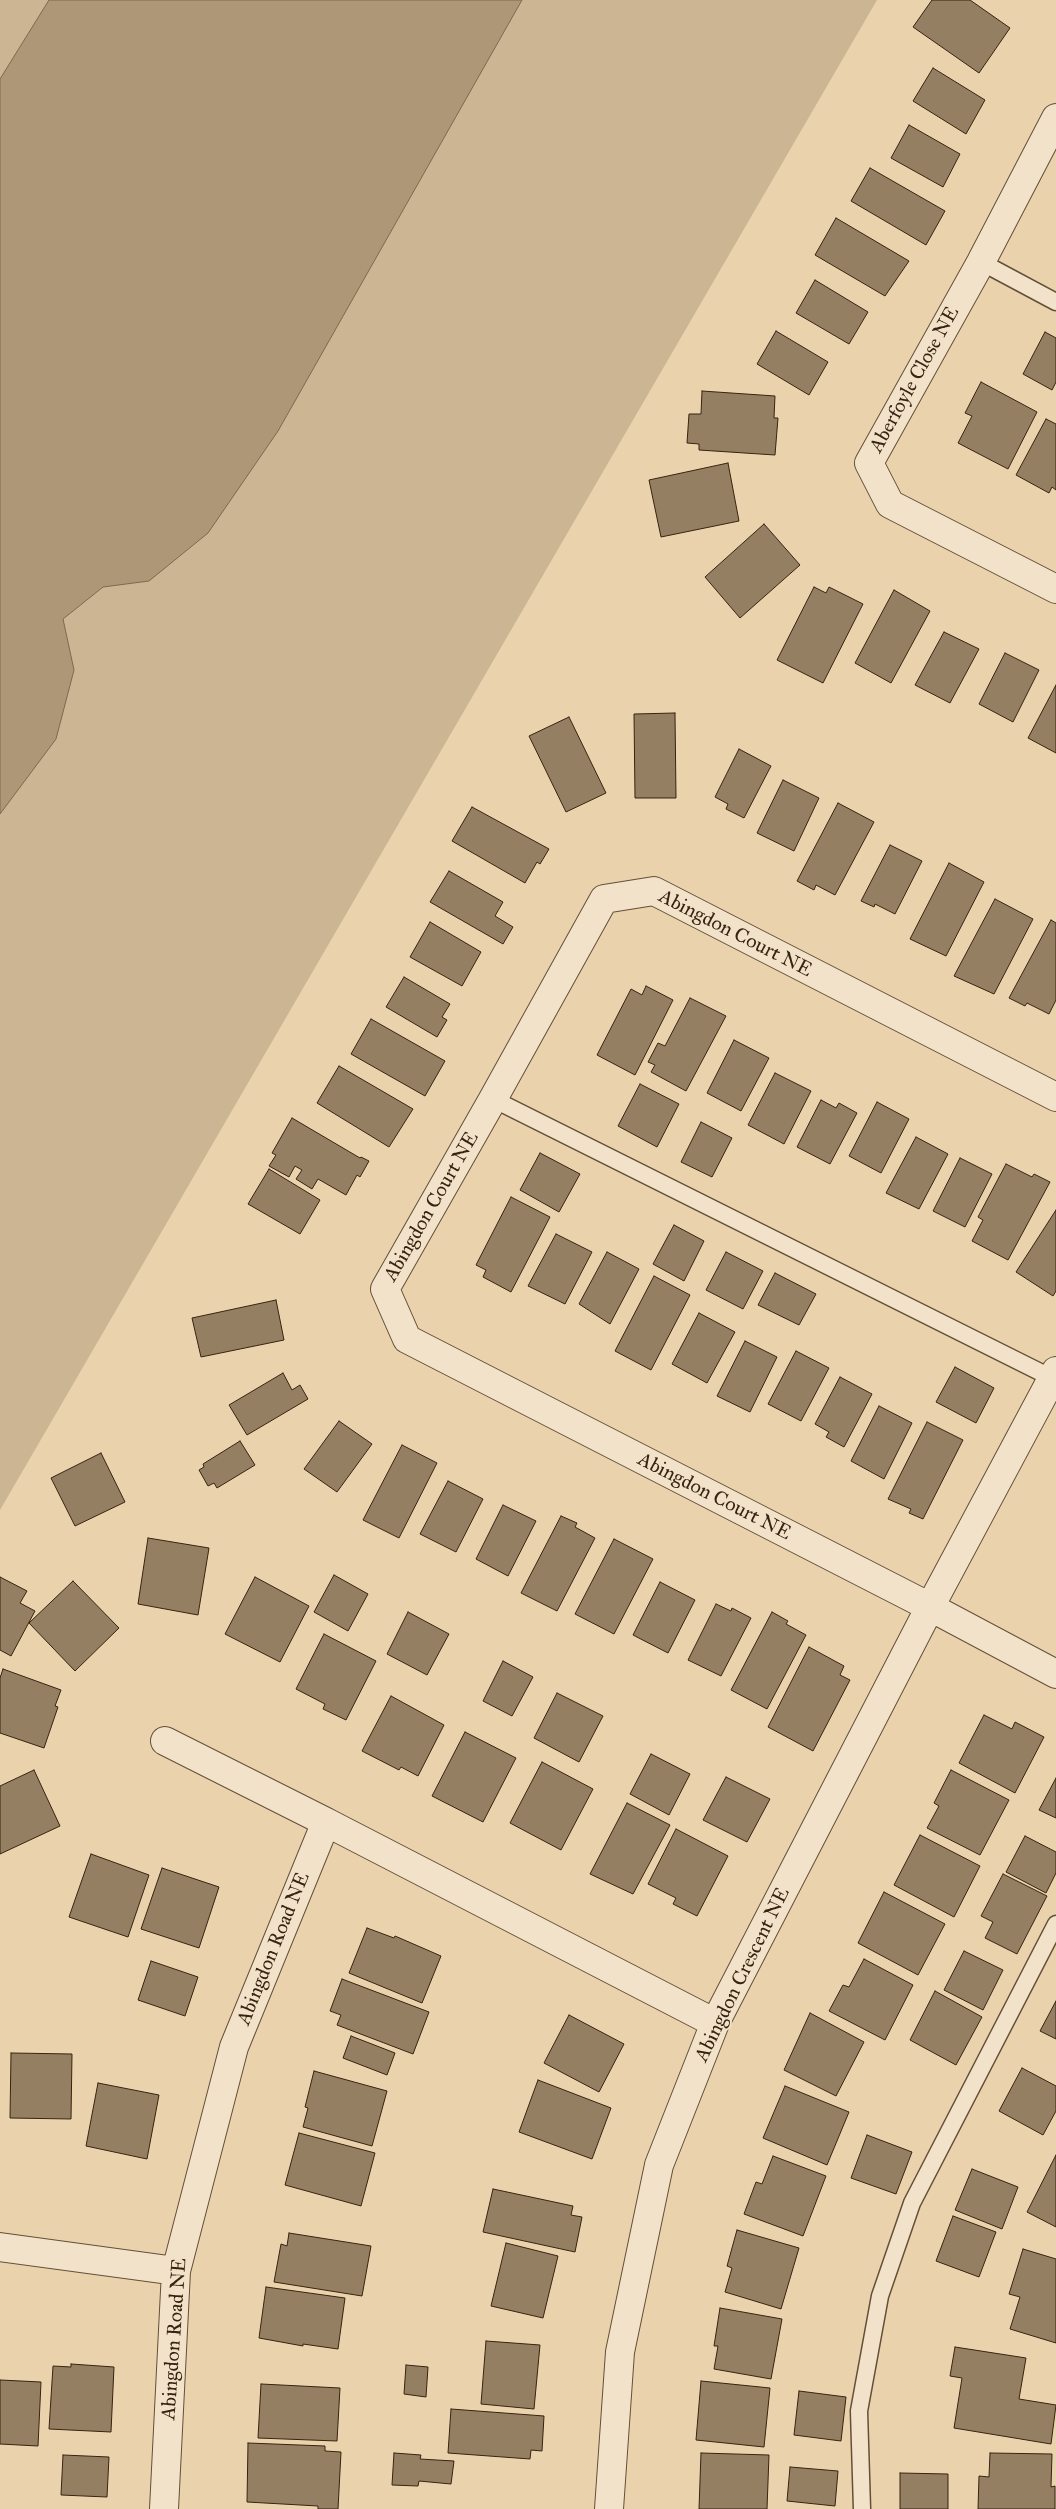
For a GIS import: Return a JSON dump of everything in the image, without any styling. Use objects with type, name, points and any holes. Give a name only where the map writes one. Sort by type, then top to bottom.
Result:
[{"type":"street","name":"Aberfoyle Close NE","points":[[1056,118],[981,262],[869,463],[890,504],[1056,589]]},
{"type":"street","name":"Abingdon Court NE","points":[[930,1607],[407,1339],[385,1289],[604,899],[654,892],[1056,1098]]},
{"type":"street","points":[[1054,1374],[930,1607],[1056,1674]]},
{"type":"street","name":"Abingdon Crescent NE","points":[[609,2509],[620,2352],[659,2165],[715,2023],[930,1607]]},
{"type":"street","points":[[165,1741],[715,2023]]},
{"type":"street","name":"Abingdon Road NE","points":[[164,2509],[176,2271],[234,2047],[326,1822]]},
{"type":"street","points":[[0,2247],[176,2271]]},
{"type":"lane","points":[[981,262],[1056,302]]},
{"type":"lane","points":[[493,1099],[1054,1374]]},
{"type":"lane","points":[[862,2509],[859,2410],[880,2296],[912,2204],[1056,1924]]},
{"type":"shaded area","points":[[0,0],[877,0],[0,1510]]},
{"type":"shaded area","points":[[49,0],[522,0],[278,431],[208,533],[149,581],[103,587],[63,619],[74,670],[56,739],[0,814],[0,79]]},
{"type":"building","points":[[932,0],[970,0],[1010,28],[979,73],[913,27]]},
{"type":"building","points":[[933,68],[985,100],[966,134],[913,101]]},
{"type":"building","points":[[909,125],[960,154],[943,187],[891,158]]},
{"type":"building","points":[[870,168],[945,211],[926,245],[851,201]]},
{"type":"building","points":[[836,218],[909,261],[885,296],[815,255]]},
{"type":"building","points":[[815,280],[868,312],[849,344],[796,313]]},
{"type":"building","points":[[776,331],[828,362],[809,395],[757,364]]},
{"type":"building","points":[[1045,332],[1056,338],[1056,382],[1052,390],[1023,374]]},
{"type":"building","points":[[981,382],[1037,412],[1008,469],[958,443],[972,416],[965,413]]},
{"type":"building","points":[[702,391],[775,396],[774,418],[778,418],[775,455],[699,450],[699,444],[687,443],[689,414],[701,414]]},
{"type":"building","points":[[1046,419],[1056,424],[1056,490],[1052,487],[1049,493],[1016,475]]},
{"type":"building","points":[[728,463],[739,521],[661,537],[649,480]]},
{"type":"building","points":[[764,524],[800,565],[740,618],[705,577]]},
{"type":"building","points":[[814,587],[826,593],[829,587],[863,604],[823,683],[777,660]]},
{"type":"building","points":[[894,590],[930,611],[891,683],[855,663]]},
{"type":"building","points":[[944,632],[979,649],[950,703],[915,685]]},
{"type":"building","points":[[1005,653],[1039,670],[1013,722],[979,704]]},
{"type":"building","points":[[1056,685],[1056,753],[1028,738]]},
{"type":"building","points":[[675,713],[676,798],[635,798],[634,714]]},
{"type":"building","points":[[569,717],[606,793],[566,812],[529,736]]},
{"type":"building","points":[[739,749],[771,766],[744,818],[726,809],[728,804],[715,797]]},
{"type":"building","points":[[783,780],[819,798],[794,851],[757,833]]},
{"type":"building","points":[[838,803],[874,822],[835,895],[816,885],[814,890],[797,881]]},
{"type":"building","points":[[472,807],[549,849],[540,864],[537,862],[525,883],[452,841]]},
{"type":"building","points":[[890,845],[922,861],[895,914],[875,904],[874,907],[861,901]]},
{"type":"building","points":[[949,863],[984,882],[946,956],[910,939]]},
{"type":"building","points":[[449,871],[503,902],[495,916],[513,927],[503,944],[430,902]]},
{"type":"building","points":[[995,899],[1033,919],[994,994],[954,976]]},
{"type":"building","points":[[1051,920],[1056,923],[1056,1000],[1049,1014],[1027,1003],[1025,1006],[1009,998]]},
{"type":"building","points":[[430,922],[481,952],[462,986],[410,957]]},
{"type":"building","points":[[404,977],[450,1004],[442,1017],[447,1020],[437,1037],[386,1007]]},
{"type":"building","points":[[646,986],[673,1000],[635,1075],[597,1055],[631,989],[642,995]]},
{"type":"building","points":[[690,998],[726,1016],[686,1091],[651,1072],[655,1065],[648,1062],[658,1043],[665,1046]]},
{"type":"building","points":[[371,1019],[445,1061],[425,1096],[351,1054]]},
{"type":"building","points":[[734,1040],[769,1058],[741,1111],[707,1093]]},
{"type":"building","points":[[339,1066],[413,1109],[389,1147],[317,1103]]},
{"type":"building","points":[[775,1073],[811,1091],[784,1144],[748,1125]]},
{"type":"building","points":[[640,1084],[679,1104],[657,1147],[618,1126]]},
{"type":"building","points":[[821,1100],[836,1108],[839,1103],[857,1113],[830,1164],[797,1147]]},
{"type":"building","points":[[877,1102],[909,1119],[881,1173],[849,1156]]},
{"type":"building","points":[[292,1118],[360,1158],[369,1161],[360,1177],[357,1175],[346,1195],[318,1179],[312,1189],[296,1179],[302,1170],[295,1166],[289,1177],[269,1166],[276,1155],[272,1153]]},
{"type":"building","points":[[701,1122],[732,1138],[712,1177],[681,1162]]},
{"type":"building","points":[[916,1137],[948,1154],[919,1209],[886,1193]]},
{"type":"building","points":[[540,1153],[580,1174],[559,1212],[520,1190]]},
{"type":"building","points":[[960,1158],[992,1174],[965,1227],[933,1211]]},
{"type":"building","points":[[1006,1164],[1032,1177],[1034,1174],[1050,1182],[1008,1260],[972,1241],[983,1220],[978,1217]]},
{"type":"building","points":[[269,1169],[320,1200],[300,1234],[248,1204]]},
{"type":"building","points":[[511,1197],[550,1217],[511,1292],[483,1277],[486,1270],[476,1265]]},
{"type":"building","points":[[1056,1210],[1056,1291],[1053,1296],[1016,1272]]},
{"type":"building","points":[[674,1225],[704,1241],[684,1281],[653,1264]]},
{"type":"building","points":[[556,1234],[592,1252],[565,1304],[528,1286]]},
{"type":"building","points":[[607,1252],[639,1269],[610,1324],[579,1304]]},
{"type":"building","points":[[726,1252],[763,1271],[743,1309],[706,1290]]},
{"type":"building","points":[[775,1273],[816,1294],[799,1325],[758,1305]]},
{"type":"building","points":[[654,1276],[690,1295],[651,1370],[615,1351]]},
{"type":"building","points":[[276,1300],[284,1340],[201,1357],[192,1318]]},
{"type":"building","points":[[699,1313],[735,1332],[707,1383],[672,1364]]},
{"type":"building","points":[[745,1341],[777,1357],[750,1412],[717,1396]]},
{"type":"building","points":[[796,1351],[829,1368],[801,1421],[768,1404]]},
{"type":"building","points":[[955,1367],[994,1388],[976,1423],[936,1402]]},
{"type":"building","points":[[283,1373],[292,1390],[300,1385],[308,1399],[247,1435],[229,1405]]},
{"type":"building","points":[[840,1377],[872,1394],[844,1447],[826,1437],[829,1432],[815,1424]]},
{"type":"building","points":[[879,1406],[912,1423],[884,1479],[851,1461]]},
{"type":"building","points":[[339,1421],[372,1444],[337,1492],[304,1469]]},
{"type":"building","points":[[927,1422],[963,1440],[923,1519],[909,1513],[911,1509],[888,1499]]},
{"type":"building","points":[[240,1441],[255,1465],[217,1488],[214,1483],[208,1486],[199,1470],[204,1467],[203,1464]]},
{"type":"building","points":[[402,1445],[437,1463],[399,1538],[363,1520]]},
{"type":"building","points":[[101,1453],[125,1502],[75,1526],[51,1478]]},
{"type":"building","points":[[448,1481],[483,1499],[456,1552],[420,1534]]},
{"type":"building","points":[[503,1505],[536,1521],[508,1576],[476,1559]]},
{"type":"building","points":[[561,1516],[577,1523],[575,1527],[595,1538],[557,1611],[521,1593]]},
{"type":"building","points":[[148,1538],[209,1548],[198,1615],[138,1604]]},
{"type":"building","points":[[614,1539],[653,1559],[614,1634],[575,1614]]},
{"type":"building","points":[[334,1575],[368,1594],[348,1631],[314,1612]]},
{"type":"building","points":[[0,1577],[27,1591],[20,1603],[35,1611],[11,1656],[0,1650]]},
{"type":"building","points":[[255,1577],[309,1606],[280,1662],[225,1634]]},
{"type":"building","points":[[73,1581],[119,1628],[75,1671],[29,1623]]},
{"type":"building","points":[[660,1582],[695,1600],[668,1653],[633,1635]]},
{"type":"building","points":[[716,1604],[731,1611],[732,1608],[751,1618],[721,1676],[688,1660]]},
{"type":"building","points":[[408,1612],[449,1634],[427,1675],[387,1654]]},
{"type":"building","points":[[772,1612],[788,1621],[786,1624],[806,1635],[767,1709],[731,1690]]},
{"type":"building","points":[[324,1634],[376,1661],[346,1720],[323,1709],[325,1704],[296,1689]]},
{"type":"building","points":[[809,1647],[844,1666],[840,1675],[850,1680],[813,1751],[768,1727]]},
{"type":"building","points":[[503,1661],[533,1677],[512,1716],[483,1701]]},
{"type":"building","points":[[3,1669],[61,1690],[55,1706],[58,1707],[44,1748],[0,1733],[0,1678]]},
{"type":"building","points":[[557,1693],[603,1716],[579,1762],[534,1738]]},
{"type":"building","points":[[391,1696],[444,1725],[418,1776],[401,1767],[399,1770],[362,1751]]},
{"type":"building","points":[[984,1715],[1012,1729],[1015,1722],[1044,1737],[1015,1793],[959,1763]]},
{"type":"building","points":[[465,1732],[516,1758],[483,1822],[432,1796]]},
{"type":"building","points":[[651,1754],[690,1774],[669,1815],[630,1794]]},
{"type":"building","points":[[542,1762],[593,1789],[561,1850],[510,1823]]},
{"type":"building","points":[[34,1770],[60,1826],[0,1854],[0,1786]]},
{"type":"building","points":[[951,1770],[1009,1800],[980,1855],[927,1828],[939,1806],[934,1803]]},
{"type":"building","points":[[726,1777],[770,1799],[747,1842],[703,1820]]},
{"type":"building","points":[[1056,1778],[1056,1818],[1039,1810]]},
{"type":"building","points":[[627,1803],[670,1825],[633,1894],[590,1874]]},
{"type":"building","points":[[676,1829],[728,1856],[697,1916],[673,1904],[676,1898],[648,1884]]},
{"type":"building","points":[[920,1835],[980,1866],[954,1917],[894,1885]]},
{"type":"building","points":[[1025,1836],[1056,1852],[1056,1873],[1046,1893],[1006,1872]]},
{"type":"building","points":[[91,1854],[149,1875],[128,1937],[69,1917]]},
{"type":"building","points":[[162,1868],[219,1887],[199,1948],[141,1929]]},
{"type":"building","points":[[1003,1874],[1047,1896],[1017,1954],[985,1938],[993,1922],[981,1916]]},
{"type":"building","points":[[884,1892],[945,1924],[918,1975],[858,1943]]},
{"type":"building","points":[[367,1928],[394,1938],[395,1936],[441,1956],[422,2003],[349,1973]]},
{"type":"building","points":[[964,1951],[1003,1970],[983,2010],[944,1990]]},
{"type":"building","points":[[864,1959],[913,1985],[885,2040],[829,2011],[843,1985],[849,1987]]},
{"type":"building","points":[[151,1961],[198,1977],[185,2016],[138,2000]]},
{"type":"building","points":[[342,1979],[429,2012],[413,2054],[337,2025],[341,2015],[330,2011]]},
{"type":"building","points":[[935,1991],[982,2017],[956,2065],[910,2040]]},
{"type":"building","points":[[1056,2001],[1056,2039],[1040,2031]]},
{"type":"building","points":[[810,2013],[864,2042],[836,2096],[784,2070]]},
{"type":"building","points":[[569,2015],[624,2044],[599,2092],[544,2063]]},
{"type":"building","points":[[351,2036],[395,2053],[387,2075],[343,2058]]},
{"type":"building","points":[[11,2053],[72,2054],[71,2119],[10,2118]]},
{"type":"building","points":[[1022,2068],[1056,2086],[1056,2111],[1043,2135],[999,2111]]},
{"type":"building","points":[[314,2071],[387,2091],[372,2146],[303,2127],[308,2108],[305,2107]]},
{"type":"building","points":[[538,2080],[611,2108],[592,2159],[519,2132]]},
{"type":"building","points":[[98,2083],[159,2095],[147,2159],[86,2146]]},
{"type":"building","points":[[785,2086],[849,2112],[827,2165],[763,2138]]},
{"type":"building","points":[[299,2133],[375,2153],[361,2206],[285,2185]]},
{"type":"building","points":[[867,2135],[912,2152],[896,2194],[851,2178]]},
{"type":"building","points":[[1056,2155],[1056,2227],[1027,2212]]},
{"type":"building","points":[[773,2156],[826,2176],[803,2236],[744,2214],[756,2182],[762,2184]]},
{"type":"building","points":[[972,2169],[1018,2187],[1002,2229],[955,2210]]},
{"type":"building","points":[[493,2189],[573,2206],[571,2215],[582,2217],[575,2252],[483,2232]]},
{"type":"building","points":[[953,2216],[996,2232],[979,2277],[936,2261]]},
{"type":"building","points":[[737,2230],[799,2248],[781,2309],[725,2292],[732,2268],[727,2266]]},
{"type":"building","points":[[289,2233],[371,2246],[362,2296],[274,2282],[281,2244],[287,2246]]},
{"type":"building","points":[[506,2243],[558,2256],[543,2318],[491,2306]]},
{"type":"building","points":[[1023,2249],[1056,2259],[1056,2343],[1010,2329],[1020,2297],[1009,2294]]},
{"type":"building","points":[[266,2287],[345,2298],[338,2349],[303,2344],[303,2346],[259,2338]]},
{"type":"building","points":[[720,2308],[782,2319],[771,2379],[714,2369],[718,2346],[714,2346]]},
{"type":"building","points":[[486,2341],[540,2345],[534,2409],[481,2404]]},
{"type":"building","points":[[955,2347],[1026,2358],[1019,2399],[1056,2405],[1051,2444],[954,2428],[962,2378],[950,2376]]},
{"type":"building","points":[[71,2364],[114,2367],[111,2432],[49,2429],[53,2366],[71,2367]]},
{"type":"building","points":[[406,2365],[428,2367],[426,2397],[404,2394]]},
{"type":"building","points":[[0,2380],[41,2382],[38,2446],[0,2444]]},
{"type":"building","points":[[701,2381],[770,2388],[764,2447],[696,2440]]},
{"type":"building","points":[[261,2384],[340,2388],[337,2441],[258,2438]]},
{"type":"building","points":[[799,2391],[846,2397],[841,2441],[794,2435]]},
{"type":"building","points":[[451,2409],[544,2416],[542,2451],[531,2450],[530,2459],[448,2453]]},
{"type":"building","points":[[248,2443],[325,2446],[325,2451],[341,2452],[338,2509],[318,2509],[318,2506],[247,2502]]},
{"type":"building","points":[[394,2453],[421,2455],[420,2459],[454,2461],[451,2484],[419,2481],[418,2486],[392,2485]]},
{"type":"building","points":[[701,2453],[769,2455],[767,2509],[699,2509]]},
{"type":"building","points":[[990,2453],[1052,2454],[1051,2487],[1055,2486],[1055,2509],[978,2509],[979,2476],[989,2477]]},
{"type":"building","points":[[63,2455],[109,2457],[107,2497],[61,2495]]},
{"type":"building","points":[[790,2467],[838,2471],[835,2506],[787,2501]]},
{"type":"building","points":[[900,2473],[948,2474],[948,2509],[900,2509]]}]
